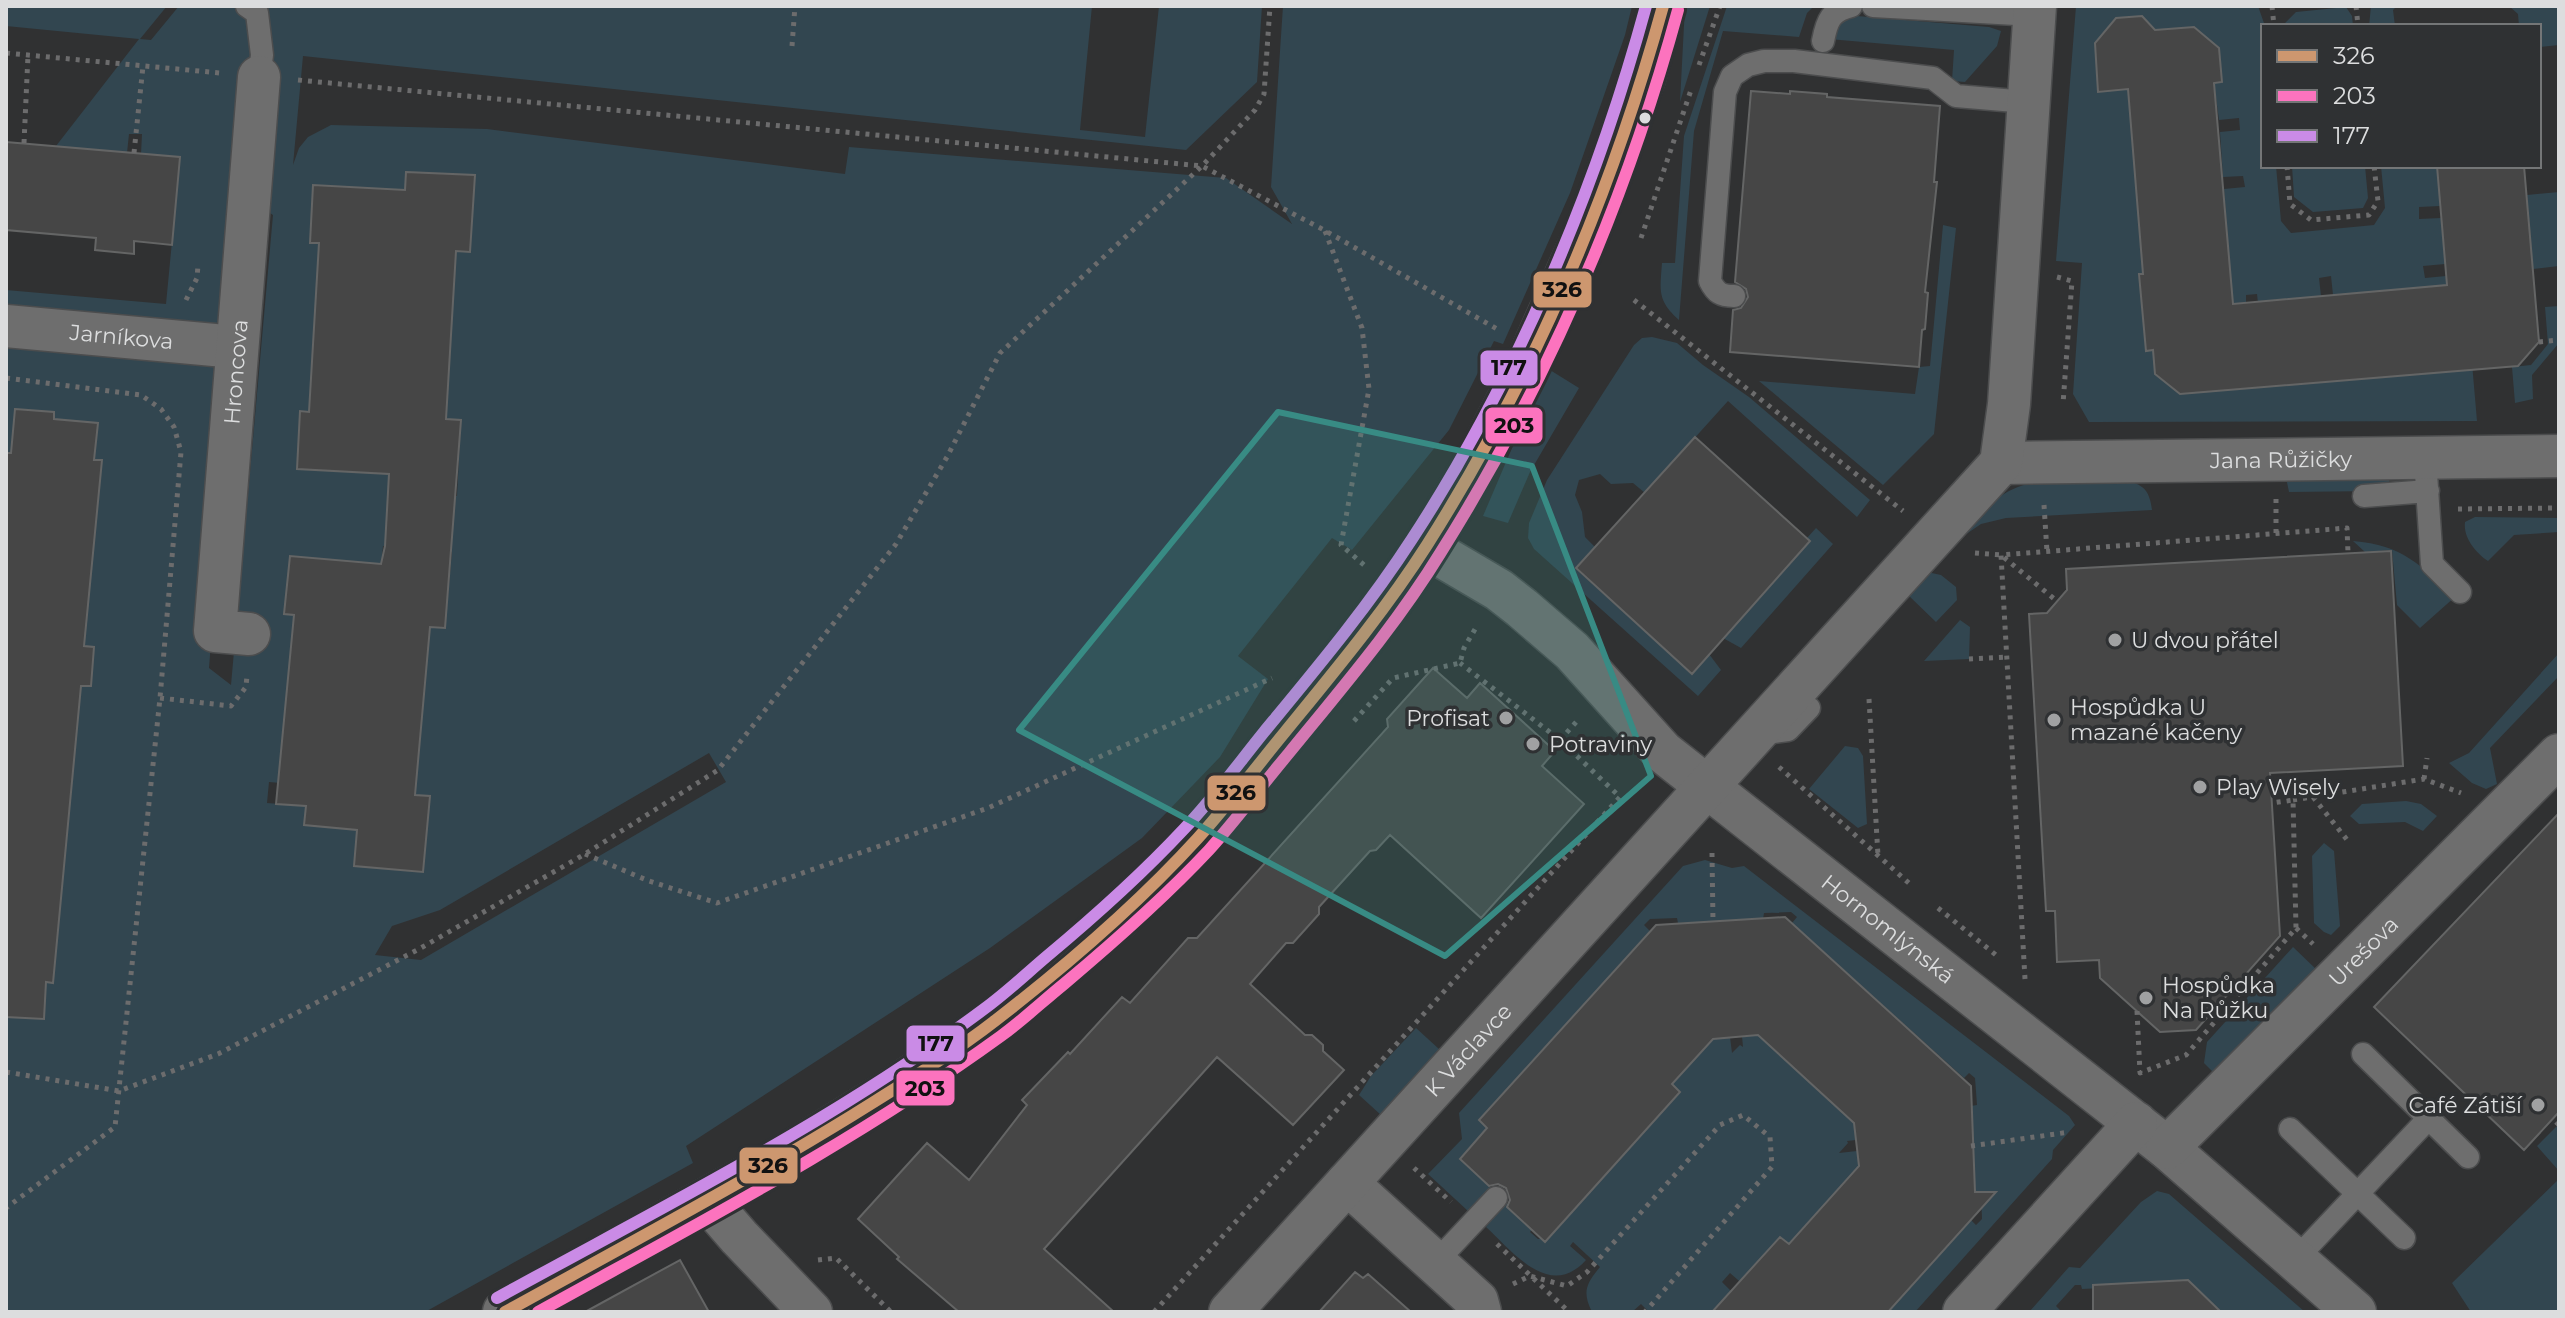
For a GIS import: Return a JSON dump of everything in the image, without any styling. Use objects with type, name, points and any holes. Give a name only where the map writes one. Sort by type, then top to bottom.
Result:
[{"type":"street","points":[[525,1307],[785,1157],[892,1091],[995,1021],[1120,916],[1199,837],[1366,633],[1426,547],[1478,460],[1543,333],[1590,224],[1628,121],[1663,6]]},
{"type":"street","points":[[1706,788],[1763,748],[2001,463],[2009,404],[2035,10]]},
{"type":"street","name":"Hroncova","points":[[249,634],[215,631],[259,77]]},
{"type":"street","name":"Jarníkova","points":[[6,326],[236,347]]},
{"type":"street","name":"Jana Růžičky","points":[[2001,463],[2427,486],[2559,456]]},
{"type":"street","name":"Hornomlýnská","points":[[1426,547],[1499,590],[1572,651],[1663,752],[2152,1136],[2355,1312]]},
{"type":"street","name":"Urešova","points":[[1964,1312],[2504,810],[2559,755]]},
{"type":"street","name":"K Václavce","points":[[1230,1312],[1706,788]]},
{"type":"street","points":[[1347,1183],[1478,1306]]},
{"type":"street","points":[[707,1200],[811,1312]]},
{"type":"lane","points":[[247,6],[257,13],[262,55],[259,77]]},
{"type":"lane","points":[[1823,41],[1826,25],[1837,10],[1851,6]]},
{"type":"lane","points":[[1873,6],[2035,10]]},
{"type":"lane","points":[[1734,296],[1723,296],[1714,290],[1710,281],[1725,92],[1732,76],[1748,65],[1764,61],[1794,61],[1933,78],[1956,96],[2027,102]]},
{"type":"lane","points":[[2364,496],[2427,486],[2432,564],[2460,592]]},
{"type":"lane","points":[[1763,748],[1788,730],[1809,708]]},
{"type":"lane","points":[[2363,1054],[2468,1157]]},
{"type":"lane","points":[[2295,1260],[2429,1118]]},
{"type":"lane","points":[[2290,1129],[2404,1238]]},
{"type":"lane","points":[[1435,1263],[1496,1198]]},
{"type":"path","points":[[792,46],[795,6]]},
{"type":"path","points":[[6,1072],[119,1091],[218,1054],[419,949],[585,854],[718,770],[896,544],[947,457],[1000,353],[1202,166],[1255,110],[1264,94],[1270,6]]},
{"type":"path","points":[[1699,66],[1720,6]]},
{"type":"path","points":[[6,53],[1202,166],[1324,230],[1505,334]]},
{"type":"path","points":[[24,143],[28,55]]},
{"type":"path","points":[[134,153],[143,66]]},
{"type":"path","points":[[1641,238],[1694,80]]},
{"type":"path","points":[[2287,168],[2290,204],[2311,220],[2369,215],[2378,201],[2374,168]]},
{"type":"path","points":[[1324,230],[1362,328],[1369,389],[1341,545],[1365,565]]},
{"type":"path","points":[[179,309],[189,298],[199,263]]},
{"type":"path","points":[[1634,300],[1913,520]]},
{"type":"path","points":[[2539,342],[2559,340]]},
{"type":"path","points":[[6,378],[141,395],[161,409],[174,427],[181,452],[160,698],[115,1127],[6,1208]]},
{"type":"path","points":[[2427,486],[2559,508]]},
{"type":"path","points":[[1963,552],[2001,555],[2347,528],[2348,553]]},
{"type":"path","points":[[2001,555],[2058,602]]},
{"type":"path","points":[[2001,555],[2025,979]]},
{"type":"path","points":[[1464,648],[1479,622]]},
{"type":"path","points":[[160,698],[231,706],[246,687],[249,634]]},
{"type":"path","points":[[1969,659],[2007,657]]},
{"type":"path","points":[[1154,1312],[1620,797],[1560,740],[1460,663]]},
{"type":"path","points":[[585,854],[649,881],[717,903],[988,808],[1273,677]]},
{"type":"path","points":[[1869,699],[1879,857]]},
{"type":"path","points":[[1763,748],[1911,885]]},
{"type":"path","points":[[2424,779],[2427,758]]},
{"type":"path","points":[[2272,803],[2424,779],[2504,810]]},
{"type":"path","points":[[2313,797],[2348,841]]},
{"type":"path","points":[[2137,1011],[2140,1073],[2186,1055],[2296,928],[2293,800]]},
{"type":"path","points":[[1879,857],[1887,849]]},
{"type":"path","points":[[1712,853],[1713,922]]},
{"type":"path","points":[[1478,1306],[1530,1276],[1567,1286],[1587,1272],[1720,1125],[1743,1115],[1770,1137],[1772,1167],[1645,1312]]},
{"type":"path","points":[[1971,1146],[2073,1131]]},
{"type":"path","points":[[814,1261],[836,1258],[891,1312]]},
{"type":"highlighted area","points":[[1278,412],[1532,466],[1651,776],[1445,956],[1019,730]]},
{"type":"shaded area","points":[[6,6],[167,6],[140,39],[151,40],[179,6],[1092,6],[1080,130],[1145,137],[1159,6],[1262,6],[1257,82],[1186,150],[303,56],[293,165],[299,148],[308,137],[331,125],[487,129],[845,174],[849,147],[1226,178],[1292,224],[1271,187],[1283,6],[1632,6],[1625,35],[1570,193],[1503,344],[1494,341],[1449,430],[1352,550],[1332,538],[1238,656],[1268,679],[1220,757],[1142,838],[990,948],[686,1146],[693,1163],[425,1312],[6,1312],[6,1017],[43,1019],[46,982],[53,982],[81,686],[91,686],[94,647],[84,646],[101,461],[94,460],[97,423],[54,419],[53,412],[15,409],[11,453],[6,453],[6,290],[166,304],[180,158],[141,154],[142,134],[129,134],[127,153],[56,146],[139,39],[6,26]],"holes":[[[406,172],[475,175],[470,251],[456,251],[446,419],[461,420],[457,496],[388,492],[390,456],[338,453],[337,471],[297,469],[300,411],[392,416],[313,357],[316,299],[402,248],[310,243],[313,185],[352,187],[352,206],[404,208]],[[246,197],[273,215],[231,685],[209,668]],[[383,546],[452,552],[445,628],[430,627],[415,795],[429,797],[423,872],[354,866],[357,830],[304,825],[306,806],[267,803],[269,782],[360,790]],[[709,753],[726,782],[421,960],[375,955],[392,926],[440,910]]]},
{"type":"shaded area","points":[[1685,6],[1710,6],[1680,102]]},
{"type":"shaded area","points":[[1727,6],[1814,6],[1807,13],[1799,37],[1723,31],[1694,131],[1679,320],[1663,301],[1662,263],[1675,263],[1684,136]]},
{"type":"shaded area","points":[[2076,6],[2258,6],[2264,24],[2261,24],[2261,168],[2276,168],[2281,221],[2291,233],[2374,225],[2385,208],[2381,168],[2437,168],[2440,206],[2419,207],[2419,219],[2441,218],[2445,264],[2423,266],[2425,278],[2446,276],[2448,296],[2409,288],[2333,295],[2331,276],[2319,278],[2321,296],[2261,301],[2259,312],[2257,294],[2246,295],[2246,313],[2233,305],[2224,189],[2245,187],[2243,176],[2223,177],[2220,132],[2240,130],[2239,118],[2219,120],[2214,83],[2222,81],[2219,48],[2194,27],[2151,30],[2150,24],[2142,16],[2116,18],[2095,43],[2098,91],[2128,89],[2146,350],[2153,350],[2155,374],[2180,394],[2455,371],[2472,363],[2477,421],[2089,422],[2073,394],[2082,263],[2056,261]]},
{"type":"shaded area","points":[[2371,6],[2397,6],[2393,10],[2395,24],[2369,24]]},
{"type":"shaded area","points":[[2509,6],[2559,6],[2559,45],[2541,47],[2541,24],[2519,24],[2518,14]]},
{"type":"shaded area","points":[[2346,7],[2353,24],[2284,24],[2296,12]]},
{"type":"shaded area","points":[[1857,16],[1989,27],[2001,31],[1997,46],[1965,82],[1952,81],[1954,50],[1829,39],[1839,23]]},
{"type":"shaded area","points":[[2292,168],[2365,168],[2368,198],[2363,208],[2313,212],[2294,197]]},
{"type":"shaded area","points":[[2559,192],[2559,266],[2533,269],[2527,195]]},
{"type":"shaded area","points":[[1943,225],[1956,228],[1934,434],[1883,485],[1759,381],[1915,394],[1919,367],[1930,366]]},
{"type":"shaded area","points":[[2559,306],[2559,343],[2532,375],[2533,399],[2515,403],[2512,367],[2531,365],[2548,344],[2545,307]]},
{"type":"shaded area","points":[[1652,337],[1677,343],[1749,397],[1870,500],[1857,517],[1728,401],[1645,493],[1633,483],[1611,484],[1600,474],[1579,480],[1575,495],[1582,512],[1585,537],[1595,547],[1576,569],[1691,673],[1709,654],[1721,670],[1698,696],[1534,549],[1528,538],[1529,523],[1547,480],[1634,345],[1642,338]]},
{"type":"shaded area","points":[[1550,370],[1579,388],[1530,472],[1508,523],[1483,516],[1515,441]]},
{"type":"shaded area","points":[[2284,468],[2388,474],[2390,487],[2377,491],[2289,492]]},
{"type":"shaded area","points":[[2110,479],[2134,483],[2146,492],[2152,510],[2006,518],[1981,524],[1959,539],[2005,493],[2045,480]]},
{"type":"shaded area","points":[[2475,517],[2559,518],[2559,532],[2514,535],[2488,561],[2475,549],[2466,534],[2465,522]]},
{"type":"shaded area","points":[[1816,528],[1833,544],[1741,648],[1723,638],[1809,541],[1807,538]]},
{"type":"shaded area","points":[[2353,541],[2371,543],[2385,547],[2398,552],[2456,596],[2420,628],[2397,605],[2392,550],[2365,552]]},
{"type":"shaded area","points":[[1927,572],[1941,575],[1956,587],[1957,600],[1936,622],[1907,594]]},
{"type":"shaded area","points":[[1960,620],[1970,627],[1969,659],[1924,661]]},
{"type":"shaded area","points":[[2559,653],[2559,676],[2490,748],[2497,784],[2486,789],[2472,783],[2449,763],[2469,753]]},
{"type":"shaded area","points":[[1845,746],[1858,748],[1863,756],[1867,824],[1858,828],[1809,789]]},
{"type":"shaded area","points":[[2406,801],[2421,804],[2437,816],[2423,831],[2405,822],[2359,824],[2350,816],[2362,804]]},
{"type":"shaded area","points":[[2324,843],[2334,851],[2340,926],[2331,935],[2314,923],[2312,856]]},
{"type":"shaded area","points":[[1705,860],[1732,868],[1744,866],[2069,1116],[2075,1125],[2053,1150],[2052,1159],[1915,1312],[1888,1312],[1904,1295],[1896,1286],[1929,1267],[1971,1220],[1976,1225],[1982,1219],[1981,1192],[1975,1192],[1971,1106],[1977,1105],[1975,1078],[1969,1073],[1964,1078],[1792,923],[1797,917],[1791,912],[1764,913],[1763,919],[1678,923],[1677,918],[1650,919],[1644,925],[1650,931],[1608,977],[1616,986],[1583,1005],[1479,1120],[1487,1128],[1460,1158],[1483,1179],[1490,1181],[1490,1191],[1468,1211],[1428,1174],[1462,1139],[1459,1113],[1683,866]]},
{"type":"shaded area","points":[[2293,947],[2318,971],[2217,1076],[2204,1063],[2207,1042]]},
{"type":"shaded area","points":[[1750,1027],[1864,1131],[1856,1140],[1847,1141],[1839,1153],[1857,1151],[1866,1159],[1789,1244],[1780,1237],[1754,1266],[1746,1287],[1730,1273],[1722,1282],[1737,1297],[1735,1299],[1729,1293],[1712,1312],[1649,1312],[1641,1304],[1632,1312],[1592,1312],[1587,1288],[1600,1267],[1573,1242],[1570,1246],[1586,1260],[1573,1271],[1559,1275],[1546,1274],[1520,1259],[1486,1227],[1504,1204],[1515,1203],[1534,1227],[1530,1232],[1538,1239],[1548,1238],[1680,1092],[1672,1084],[1722,1029],[1730,1037],[1732,1053],[1740,1045],[1743,1047],[1742,1036]]},
{"type":"shaded area","points":[[1416,1028],[1439,1049],[1381,1115],[1359,1095],[1371,1076]]},
{"type":"shaded area","points":[[2559,1124],[2559,1171],[2537,1146]]},
{"type":"shaded area","points":[[2559,1179],[2559,1312],[2471,1312],[2452,1283]]},
{"type":"shaded area","points":[[2157,1191],[2169,1194],[2305,1312],[2205,1312],[2207,1299],[2187,1280],[2180,1280],[2180,1284],[2082,1289],[2081,1285],[2075,1285],[2056,1306],[2062,1312],[2029,1312],[2069,1267],[2080,1268],[2141,1202]]},
{"type":"building","points":[[2142,16],[2155,30],[2194,27],[2219,48],[2222,82],[2214,83],[2233,304],[2447,285],[2437,168],[2524,168],[2539,342],[2518,366],[2180,394],[2155,374],[2153,350],[2146,351],[2128,89],[2098,92],[2095,43],[2116,18]]},
{"type":"building","points":[[1751,91],[1790,94],[1790,91],[1940,106],[1934,182],[1937,182],[1919,367],[1730,352],[1733,310],[1741,308],[1748,297],[1746,289],[1735,282]]},
{"type":"building","points":[[6,142],[180,157],[172,245],[134,241],[134,254],[95,250],[96,238],[6,230]]},
{"type":"building","points":[[406,172],[475,175],[470,252],[456,251],[446,419],[461,420],[445,628],[430,627],[415,795],[430,796],[423,872],[354,866],[357,830],[304,825],[306,806],[276,804],[294,615],[284,614],[290,556],[381,564],[385,546],[389,474],[297,469],[300,411],[309,412],[319,243],[310,243],[313,185],[405,190]]},
{"type":"building","points":[[15,409],[54,412],[54,419],[98,423],[94,460],[102,460],[84,646],[94,647],[91,686],[81,686],[53,983],[46,982],[44,1019],[6,1017],[6,453],[11,453]]},
{"type":"building","points":[[1695,437],[1810,541],[1692,674],[1576,568]]},
{"type":"building","points":[[2391,551],[2403,766],[2270,773],[2280,936],[2196,1030],[2160,1032],[2100,978],[2099,960],[2057,962],[2055,911],[2046,911],[2029,614],[2047,613],[2067,590],[2066,569]]},
{"type":"building","points":[[1433,668],[1467,698],[1480,683],[1555,751],[1542,766],[1584,804],[1481,918],[1390,835],[1376,850],[1370,851],[1319,907],[1319,914],[1293,943],[1286,943],[1250,984],[1305,1035],[1312,1035],[1323,1045],[1323,1051],[1344,1070],[1293,1125],[1217,1057],[1044,1249],[1114,1312],[959,1312],[897,1259],[899,1257],[858,1219],[927,1143],[969,1180],[1027,1105],[1022,1100],[1122,997],[1130,1003],[1188,938],[1197,938],[1388,727],[1387,719]]},
{"type":"building","points":[[2559,813],[2559,1112],[2524,1150],[2374,1007]]},
{"type":"building","points":[[1785,917],[1971,1086],[1975,1192],[1996,1192],[1888,1312],[1712,1312],[1780,1237],[1789,1244],[1859,1166],[1854,1123],[1758,1035],[1713,1039],[1672,1084],[1680,1092],[1545,1242],[1507,1207],[1510,1200],[1506,1188],[1498,1184],[1489,1186],[1460,1159],[1487,1128],[1479,1120],[1656,925]]},
{"type":"building","points":[[680,1260],[709,1312],[585,1312]]},
{"type":"building","points":[[1355,1272],[1363,1278],[1368,1274],[1411,1312],[1319,1312]]},
{"type":"building","points":[[2188,1280],[2221,1312],[2093,1312],[2093,1285]]},
{"type":"transit line","name":"177","points":[[497,1298],[746,1162],[926,1050],[1000,997],[1082,927],[1195,818],[1378,589],[1450,478],[1519,349],[1549,282],[1603,144],[1646,6]]},
{"type":"transit line","name":"326","points":[[505,1312],[767,1166],[961,1045],[1023,999],[1101,933],[1151,887],[1209,825],[1377,617],[1411,570],[1465,482],[1501,417],[1565,284],[1619,147],[1663,6]]},
{"type":"transit line","name":"203","points":[[538,1312],[774,1181],[946,1075],[1009,1030],[1101,952],[1209,850],[1388,630],[1424,579],[1479,489],[1548,357],[1608,221],[1634,151],[1678,10]]},
{"type":"place","name":"U dvou přátel","points":[[2115,640]]},
{"type":"place","name":"Profisat","points":[[1506,718]]},
{"type":"place","name":"Hospůdka U mazané kačeny","points":[[2054,720]]},
{"type":"place","name":"Potraviny","points":[[1533,744]]},
{"type":"place","name":"Play Wisely","points":[[2200,787]]},
{"type":"place","name":"Hospůdka Na Růžku","points":[[2146,998]]},
{"type":"place","name":"Café Zátiší","points":[[2538,1105]]}]
